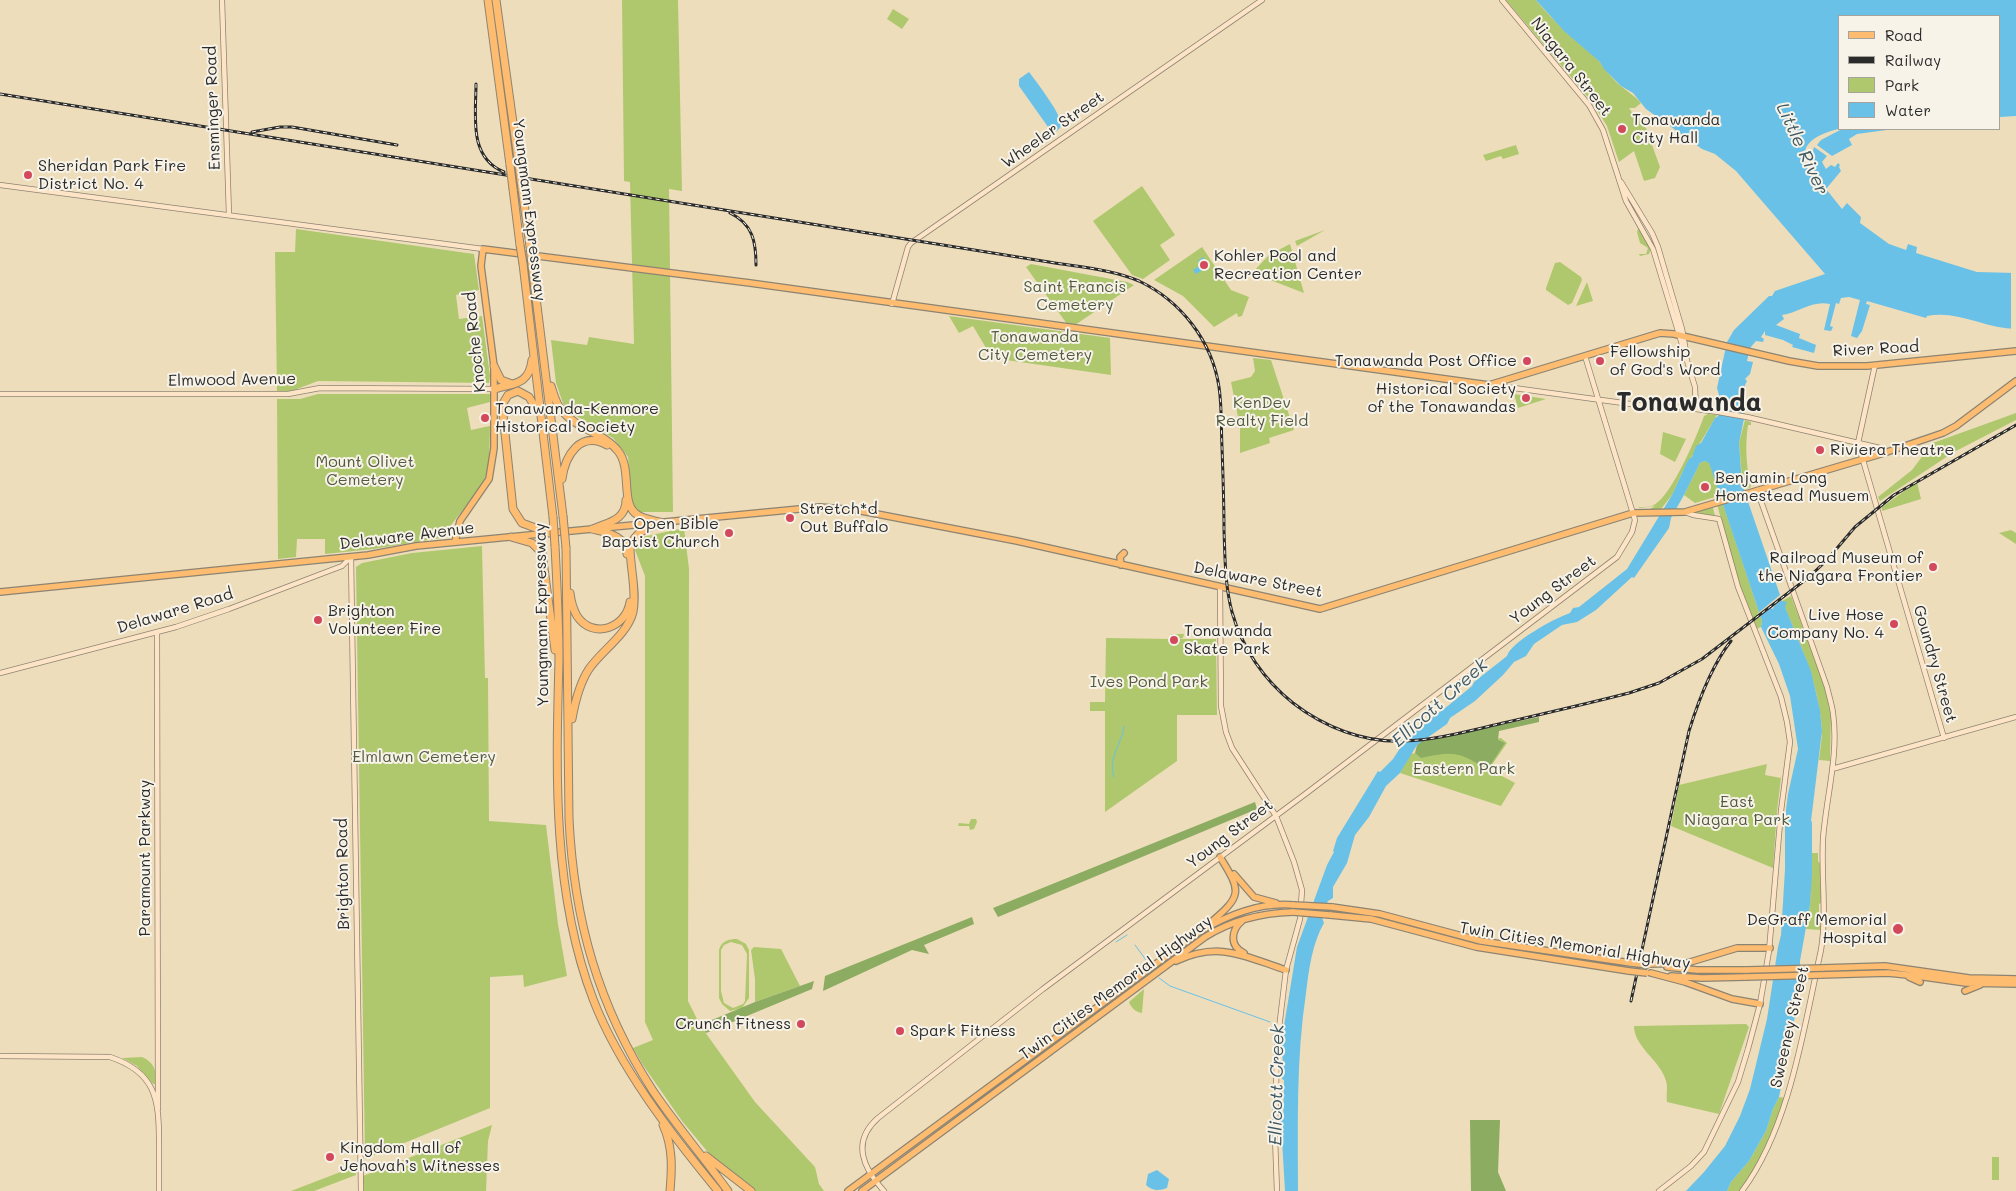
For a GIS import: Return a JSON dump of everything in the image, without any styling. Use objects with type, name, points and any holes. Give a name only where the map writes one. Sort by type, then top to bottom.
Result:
[{"type":"highway","name":"Youngmann Expressway","points":[[488,0],[523,264],[553,517],[558,619],[560,813],[566,900],[572,932],[591,993],[619,1052],[638,1086],[687,1154],[718,1191]]},
{"type":"highway","name":"Youngmann Expressway","points":[[496,0],[561,489],[567,574],[571,859],[581,920],[590,956],[618,1029],[654,1091],[728,1191]]},
{"type":"highway","points":[[530,330],[531,366],[525,378],[508,395],[502,407],[511,504],[515,515],[522,522],[549,534]]},
{"type":"highway","points":[[494,366],[501,380],[516,388],[532,401],[542,424]]},
{"type":"highway","points":[[546,372],[557,404],[566,415],[612,445],[621,455],[626,469],[631,509],[639,516],[660,522]]},
{"type":"highway","points":[[495,389],[516,388]]},
{"type":"highway","points":[[561,489],[566,459],[578,446],[591,442],[602,442],[617,453],[624,471],[626,510],[617,520],[592,529]]},
{"type":"highway","points":[[569,737],[578,693],[584,678],[596,660],[621,634],[629,622],[633,611],[630,547],[633,539],[645,529],[660,522]]},
{"type":"highway","points":[[567,574],[574,611],[581,622],[587,626],[594,629],[611,628],[627,614],[631,592],[627,549],[623,541],[616,536],[592,529]]},
{"type":"highway","points":[[511,537],[534,544],[542,553],[558,680]]},
{"type":"highway","points":[[655,1108],[669,1140],[672,1152],[670,1191]]},
{"type":"highway","points":[[694,1144],[718,1167],[751,1191]]},
{"type":"main road","points":[[483,249],[1489,385]]},
{"type":"main road","name":"Knoche Road","points":[[455,542],[460,521],[484,487],[492,470],[495,389],[494,366],[481,266],[483,249]]},
{"type":"main road","name":"River Road","points":[[1489,385],[1660,333],[1818,366],[1875,365],[2016,351]]},
{"type":"main road","name":"Delaware Street","points":[[818,507],[866,512],[1322,609],[1633,513],[1685,512],[1747,492],[1884,453],[1948,431],[2016,381]]},
{"type":"main road","name":"Delaware Avenue","points":[[0,592],[351,557],[455,542],[818,507]]},
{"type":"main road","points":[[1121,565],[1120,557],[1124,553]]},
{"type":"main road","points":[[1220,857],[1254,897],[1286,904]]},
{"type":"main road","points":[[1199,932],[1236,897],[1234,878],[1220,857]]},
{"type":"main road","name":"Twin Cities Memorial Highway","points":[[848,1191],[1199,932],[1222,919],[1249,909],[1286,904],[1380,914],[1481,941],[1686,970],[1894,967],[1969,978],[2016,978]]},
{"type":"main road","name":"Twin Cities Memorial Highway","points":[[862,1191],[1165,966],[1223,926],[1248,918],[1293,912],[1372,919],[1476,947],[1629,971],[1690,978],[1902,974],[1981,984],[2016,984]]},
{"type":"main road","points":[[1248,918],[1238,925],[1234,931],[1233,940],[1236,948],[1242,953],[1286,969]]},
{"type":"main road","points":[[1649,964],[1687,963],[1737,948],[1770,948]]},
{"type":"main road","points":[[1165,966],[1193,953],[1217,950],[1286,969]]},
{"type":"main road","points":[[1649,973],[1692,984],[1732,999],[1760,1004]]},
{"type":"main road","points":[[1902,974],[1920,982]]},
{"type":"main road","points":[[1965,990],[1981,984]]},
{"type":"street","name":"Ensminger Road","points":[[222,0],[229,215]]},
{"type":"street","name":"Wheeler Street","points":[[892,304],[908,247],[915,240],[1262,0]]},
{"type":"street","name":"Niagara Street","points":[[1502,0],[1597,117],[1604,132],[1620,182],[1655,240],[1696,389],[1696,409]]},
{"type":"street","points":[[0,185],[483,249]]},
{"type":"street","points":[[1585,356],[1633,513]]},
{"type":"street","name":"Goundry Street","points":[[1875,365],[1858,443],[1944,738]]},
{"type":"street","points":[[1489,385],[1653,407],[1681,407],[1718,412],[1882,448],[1884,453]]},
{"type":"street","name":"Elmwood Avenue","points":[[0,394],[288,394],[320,388],[495,389]]},
{"type":"street","name":"Sweeney Street","points":[[1742,1191],[1767,1151],[1786,1098],[1819,958],[1823,932],[1823,840],[1832,769],[1834,723],[1827,687],[1774,544],[1757,490]]},
{"type":"street","points":[[1659,1191],[1696,1161],[1708,1146],[1738,1082],[1760,1004],[1770,948],[1780,812],[1790,740],[1781,697],[1738,587],[1719,519],[1685,512]]},
{"type":"street","name":"Young Street","points":[[884,1191],[875,1182],[864,1162],[862,1149],[867,1131],[874,1122],[1015,1011],[1615,559],[1632,532],[1635,522],[1633,513]]},
{"type":"street","name":"Delaware Road","points":[[0,673],[157,632],[221,612],[342,566],[351,557]]},
{"type":"street","name":"Brighton Road","points":[[351,557],[361,1191]]},
{"type":"street","points":[[1220,587],[1221,706],[1226,732],[1232,748],[1276,816],[1294,862],[1302,890],[1300,918],[1286,969],[1277,1045],[1275,1137],[1277,1191]]},
{"type":"street","name":"Paramount Parkway","points":[[157,632],[159,1191]]},
{"type":"street","points":[[1832,769],[2016,718]]},
{"type":"street","points":[[0,1056],[110,1057],[126,1063],[144,1076],[151,1087],[158,1109]]},
{"type":"street","points":[[151,1087],[158,1083]]},
{"type":"green space","points":[[622,0],[678,0],[682,191],[669,189],[673,512],[639,512],[632,504],[628,457],[613,438],[565,409],[556,383],[551,340],[587,345],[589,337],[634,344],[630,182],[624,181]]},
{"type":"green space","points":[[1506,0],[1536,0],[1558,24],[1598,60],[1617,83],[1641,103],[1635,108],[1629,108],[1634,115],[1636,114],[1656,143],[1652,145],[1660,167],[1655,178],[1644,181],[1634,151],[1619,162],[1607,126],[1592,102]]},
{"type":"green space","points":[[893,9],[909,19],[902,29],[887,19]]},
{"type":"green space","points":[[1516,145],[1519,154],[1503,159],[1501,156],[1486,161],[1483,155]]},
{"type":"green space","points":[[1142,186],[1175,235],[1160,245],[1170,260],[1143,279],[1132,275],[1093,221]]},
{"type":"green space","points":[[296,229],[474,254],[479,290],[456,295],[459,319],[482,316],[490,376],[489,383],[318,381],[289,392],[277,392],[275,252],[295,252]]},
{"type":"green space","points":[[1638,229],[1640,229],[1651,249],[1649,254],[1640,256],[1639,254],[1646,254],[1648,248],[1640,243]]},
{"type":"green space","points":[[1325,230],[1297,246],[1295,241]]},
{"type":"green space","points":[[1290,244],[1304,293],[1252,273],[1269,255]]},
{"type":"green space","points":[[1202,247],[1231,290],[1249,297],[1242,316],[1238,317],[1237,313],[1214,327],[1183,296],[1154,280]]},
{"type":"green space","points":[[1560,262],[1581,277],[1582,280],[1572,303],[1568,305],[1546,290],[1555,263]]},
{"type":"green space","name":"Saint Francis Cemetery","points":[[1031,264],[1127,282],[1134,285],[1075,325],[1067,324],[1026,267]]},
{"type":"green space","points":[[1587,282],[1593,301],[1576,306]]},
{"type":"green space","name":"Tonawanda City Cemetery","points":[[949,316],[1110,338],[1111,375],[992,358],[973,326],[959,333]]},
{"type":"green space","name":"KenDev Realty Field","points":[[1253,358],[1271,360],[1294,430],[1269,438],[1270,443],[1240,453],[1240,427],[1231,382],[1251,377],[1255,371]]},
{"type":"green space","name":"Mount Olivet Cemetery","points":[[318,394],[490,394],[490,402],[467,408],[471,430],[490,426],[489,468],[483,484],[441,538],[373,549],[325,554],[325,539],[297,539],[296,557],[278,559],[277,399],[300,399]]},
{"type":"green space","points":[[1514,394],[1546,399],[1518,408]]},
{"type":"green space","points":[[2016,413],[2016,420],[1954,452],[1880,501],[1878,497],[1912,470],[1930,444]]},
{"type":"green space","points":[[1708,414],[1717,415],[1683,471],[1672,495],[1661,509],[1650,509],[1655,506],[1650,507],[1661,499],[1676,478],[1704,416]]},
{"type":"green space","points":[[1745,420],[1751,422],[1751,425],[1748,425],[1746,448],[1751,487],[1743,490],[1739,443]]},
{"type":"green space","points":[[1663,432],[1686,439],[1675,462],[1660,454]]},
{"type":"green space","points":[[1709,462],[1762,621],[1761,627],[1756,629],[1738,581],[1715,497],[1695,503],[1684,495],[1700,463]]},
{"type":"green space","points":[[1917,482],[1921,499],[1882,511],[1882,507]]},
{"type":"green space","points":[[1709,507],[1713,508],[1715,516],[1693,512]]},
{"type":"green space","points":[[684,528],[689,569],[688,1001],[700,1025],[755,1102],[815,1167],[819,1184],[824,1191],[755,1191],[716,1162],[682,1121],[633,1048],[653,1040],[645,1022],[645,576],[635,550],[642,537]]},
{"type":"green space","points":[[2011,530],[2016,533],[2016,544],[1999,533]]},
{"type":"green space","name":"Elmlawn Cemetery","points":[[482,546],[485,678],[488,678],[489,821],[546,825],[558,924],[567,976],[524,987],[523,975],[490,977],[490,1108],[365,1159],[356,567],[362,563],[412,553]]},
{"type":"green space","points":[[1791,596],[1823,681],[1831,714],[1830,761],[1819,760],[1822,730],[1817,696],[1808,664],[1782,601]]},
{"type":"green space","name":"Ives Pond Park","points":[[1171,634],[1184,634],[1183,638],[1179,639],[1216,639],[1217,715],[1177,715],[1177,761],[1105,812],[1105,711],[1090,711],[1090,702],[1105,702],[1106,638],[1171,639]]},
{"type":"green space","points":[[1539,717],[1539,722],[1499,731],[1498,740],[1505,743],[1487,770],[1470,759],[1455,754],[1441,754],[1421,758],[1415,753],[1417,745],[1422,741]]},
{"type":"green space","name":"Eastern Park","points":[[1501,738],[1507,743],[1489,769],[1515,783],[1501,806],[1400,773],[1410,754]]},
{"type":"green space","name":"East Niagara Park","points":[[1767,764],[1765,775],[1781,778],[1773,868],[1671,826],[1679,785]]},
{"type":"green space","points":[[1255,802],[1257,809],[998,917],[993,908]]},
{"type":"green space","points":[[971,819],[976,819],[977,822],[974,829],[970,830],[969,826],[958,826],[959,823],[969,824]]},
{"type":"green space","points":[[1812,853],[1818,853],[1818,861],[1821,865],[1821,903],[1819,904],[1819,914],[1821,916],[1821,930],[1806,929],[1810,905]]},
{"type":"green space","points":[[972,917],[974,924],[924,945],[929,954],[912,950],[823,991],[825,976]]},
{"type":"green space","points":[[737,939],[746,944],[749,950],[749,998],[742,1008],[730,1011],[722,1004],[719,998],[719,950],[723,943],[728,940]],"holes":[[[731,942],[742,945],[747,954],[745,1001],[743,1004],[733,1008],[724,1003],[721,991],[721,950],[724,945]]]},
{"type":"green space","points":[[754,947],[781,949],[800,986],[755,1002],[755,979],[751,950]]},
{"type":"green space","points":[[814,981],[812,989],[706,1033],[700,1025],[755,1002]]},
{"type":"green space","points":[[1144,989],[1142,1013],[1134,1009],[1129,1002]]},
{"type":"green space","points":[[1746,1024],[1749,1027],[1719,1114],[1667,1102],[1667,1083],[1659,1067],[1638,1041],[1634,1026]]},
{"type":"green space","points":[[142,1057],[150,1062],[154,1068],[156,1075],[155,1084],[137,1066],[122,1058]]},
{"type":"green space","points":[[1779,1097],[1786,1098],[1776,1128],[1742,1191],[1727,1191],[1731,1182],[1749,1161],[1766,1131]]},
{"type":"green space","points":[[1470,1120],[1500,1120],[1498,1172],[1506,1191],[1471,1191]]},
{"type":"green space","points":[[492,1125],[488,1141],[486,1191],[363,1191],[363,1176]]},
{"type":"green space","points":[[1992,1157],[1999,1157],[1999,1180],[1992,1180]]},
{"type":"green space","points":[[356,1166],[356,1175],[314,1191],[291,1191]]},
{"type":"water","name":"Little River","points":[[1536,0],[2016,0],[2016,116],[2001,117],[2001,15],[1838,15],[1838,129],[1823,134],[1809,143],[1806,148],[1805,160],[1814,180],[1817,181],[1812,160],[1814,147],[1827,156],[1822,162],[1826,169],[1831,165],[1835,167],[1838,163],[1840,165],[1841,171],[1826,189],[1842,209],[1847,203],[1861,217],[1860,223],[1889,244],[1906,250],[1908,244],[1917,247],[1916,253],[1977,272],[2016,273],[2016,329],[1994,326],[1961,317],[1938,315],[1927,316],[1926,318],[1867,301],[1866,304],[1870,305],[1862,331],[1857,338],[1851,336],[1860,300],[1849,297],[1841,298],[1839,304],[1836,303],[1830,326],[1833,327],[1831,331],[1824,330],[1830,304],[1811,305],[1782,315],[1784,319],[1776,325],[1800,334],[1799,338],[1816,345],[1814,353],[1792,347],[1793,345],[1783,340],[1765,335],[1765,331],[1761,337],[1764,339],[1763,342],[1756,341],[1750,348],[1747,361],[1753,362],[1750,374],[1745,379],[1747,381],[1743,411],[1745,414],[1739,443],[1742,484],[1782,601],[1787,602],[1785,607],[1811,671],[1820,710],[1822,731],[1811,821],[1812,874],[1810,905],[1800,961],[1801,986],[1779,1097],[1766,1131],[1749,1161],[1731,1182],[1727,1191],[1686,1191],[1725,1146],[1740,1116],[1750,1089],[1767,1019],[1781,935],[1785,869],[1785,818],[1798,749],[1790,696],[1779,664],[1761,627],[1762,621],[1709,463],[1705,461],[1700,463],[1671,518],[1669,528],[1634,578],[1632,577],[1596,610],[1577,622],[1562,625],[1534,644],[1526,656],[1514,662],[1475,701],[1450,718],[1447,724],[1417,745],[1400,773],[1386,786],[1369,817],[1355,835],[1347,863],[1333,887],[1333,898],[1328,901],[1321,915],[1324,923],[1314,948],[1310,966],[1299,1067],[1298,1191],[1285,1191],[1283,1123],[1280,1122],[1280,1120],[1283,1120],[1284,1080],[1282,1079],[1284,1072],[1281,1044],[1297,947],[1327,865],[1334,852],[1337,838],[1378,771],[1380,772],[1393,759],[1408,736],[1472,686],[1474,682],[1507,656],[1516,644],[1545,625],[1570,613],[1573,608],[1579,607],[1627,569],[1672,495],[1696,446],[1701,443],[1718,416],[1720,399],[1717,388],[1727,342],[1734,330],[1769,296],[1772,296],[1775,291],[1825,274],[1736,171],[1715,154],[1702,149],[1646,109],[1633,93],[1621,86],[1604,69],[1600,62],[1564,31]]},
{"type":"water","points":[[1029,72],[1061,121],[1061,126],[1053,134],[1019,86],[1019,79]]},
{"type":"water","points":[[1840,130],[1887,130],[1857,134],[1849,139],[1852,145],[1832,156],[1817,145],[1821,140]]},
{"type":"water","name":"Kohler Pool and Recreation Center","points":[[1203,257],[1209,266],[1196,274],[1193,270],[1201,265],[1198,261]]},
{"type":"water","points":[[1157,1170],[1169,1179],[1167,1188],[1156,1190],[1146,1185],[1148,1174]]},
{"type":"pier","points":[[2011,270],[2016,270],[2016,331],[2011,331]]},
{"type":"pier","points":[[1782,594],[1784,598],[1773,609],[1771,608],[1758,618],[1757,614]]},
{"type":"waterway","points":[[1114,777],[1112,764],[1124,726]]},
{"type":"waterway","points":[[1116,942],[1127,935]]},
{"type":"waterway","points":[[1135,945],[1149,964]]},
{"type":"waterway","name":"Ellicott Creek","points":[[1159,978],[1170,986],[1270,1022]]},
{"type":"railway","points":[[476,84],[475,122],[479,146],[484,156],[492,165],[504,172]]},
{"type":"railway","points":[[0,94],[1095,269],[1139,281],[1154,289],[1181,311],[1202,339],[1215,370],[1221,410],[1224,540],[1227,582],[1232,612],[1248,651],[1264,674],[1282,694],[1305,712],[1345,732],[1374,739],[1404,741],[1452,735],[1629,693],[1659,683],[1702,659],[1809,577],[1827,560],[1855,527],[1894,495],[2016,425]]},
{"type":"railway","points":[[252,132],[292,127],[397,145]]},
{"type":"railway","points":[[730,213],[738,217],[752,234],[756,265]]},
{"type":"railway","points":[[1631,1001],[1689,731],[1706,684],[1731,641]]},
{"type":"place","name":"Tonawanda City Hall","points":[[1622,129]]},
{"type":"place","name":"Sheridan Park Fire District No. 4","points":[[28,175]]},
{"type":"place","name":"Kohler Pool and Recreation Center","points":[[1204,265]]},
{"type":"place","name":"Tonawanda Post Office","points":[[1527,361]]},
{"type":"place","name":"Fellowship of God's Word","points":[[1600,361]]},
{"type":"place","name":"Historical Society of the Tonawandas","points":[[1526,398]]},
{"type":"place","name":"Tonawanda-Kenmore Historical Society","points":[[485,418]]},
{"type":"place","name":"Riviera Theatre","points":[[1820,450]]},
{"type":"place","name":"Benjamin Long Homestead Musuem","points":[[1705,487]]},
{"type":"place","name":"Stretch*d Out Buffalo","points":[[790,518]]},
{"type":"place","name":"Open Bible Baptist Church","points":[[729,533]]},
{"type":"place","name":"Railroad Museum of the Niagara Frontier","points":[[1933,567]]},
{"type":"place","name":"Brighton Volunteer Fire","points":[[318,620]]},
{"type":"place","name":"Live Hose Company No. 4","points":[[1894,624]]},
{"type":"place","name":"Tonawanda Skate Park","points":[[1174,640]]},
{"type":"place","name":"DeGraff Memorial Hospital","points":[[1898,929]]},
{"type":"place","name":"Crunch Fitness","points":[[801,1024]]},
{"type":"place","name":"Spark Fitness","points":[[900,1031]]},
{"type":"place","name":"Kingdom Hall of Jehovah’s Witnesses","points":[[330,1157]]},
{"type":"district","name":"Tonawanda","points":[[1689,403]]}]
